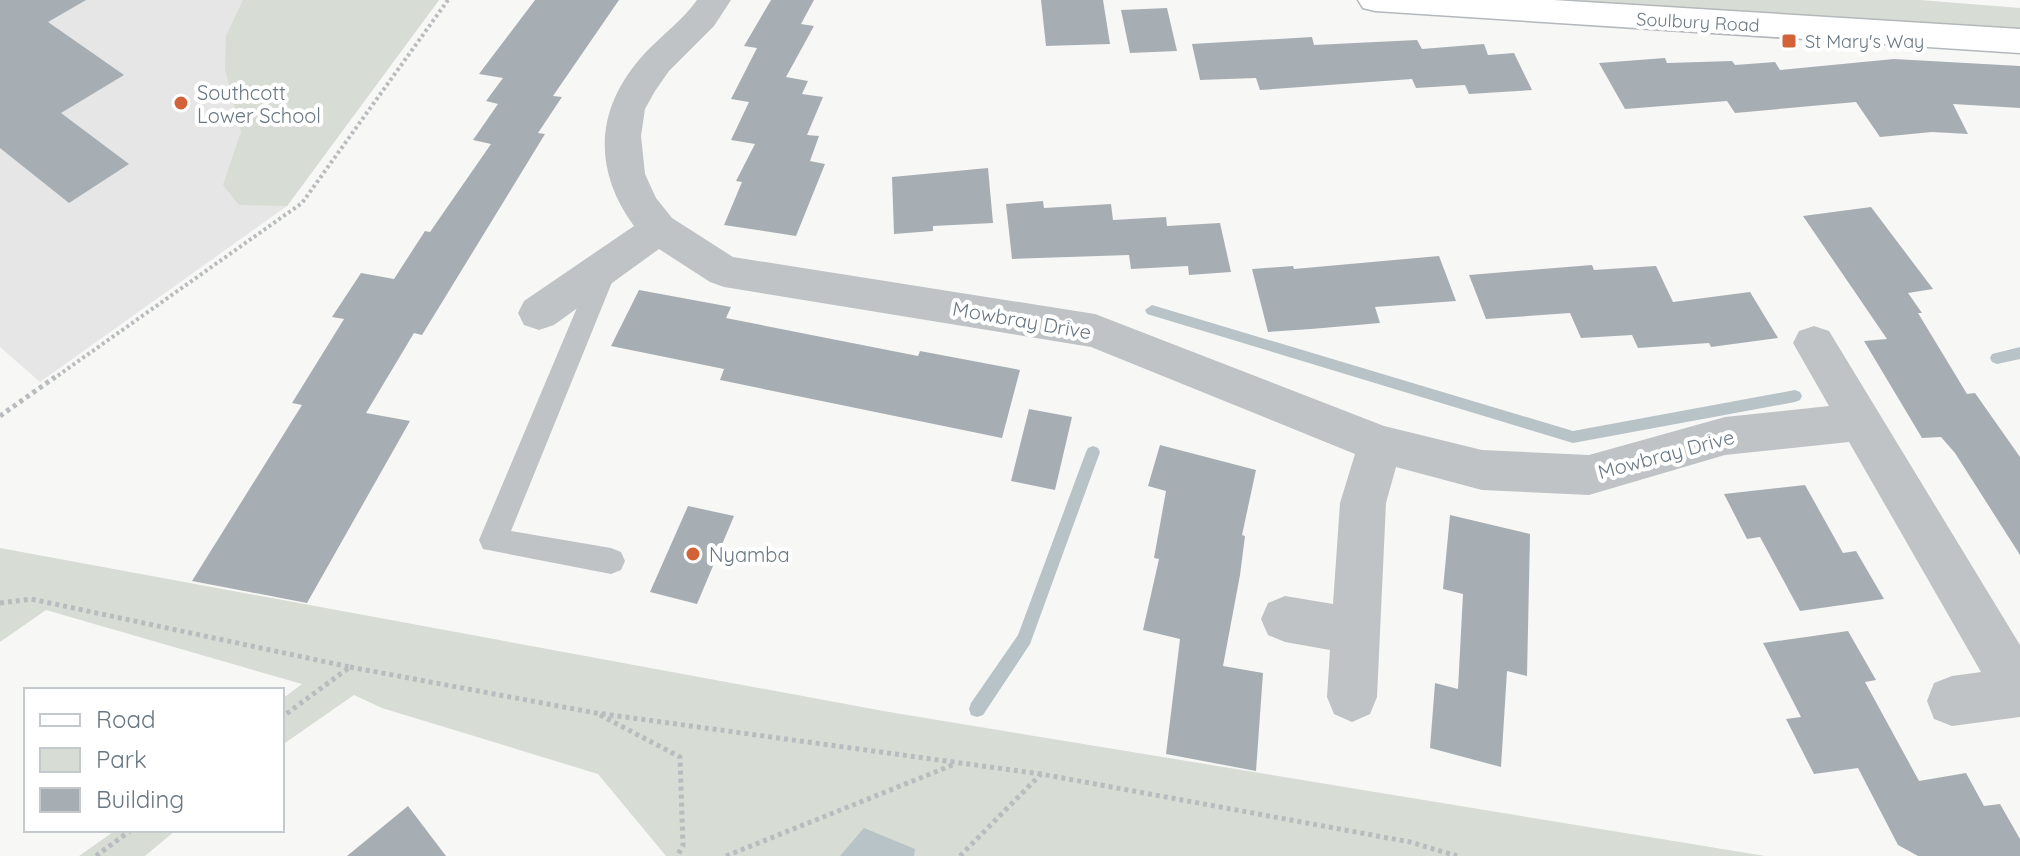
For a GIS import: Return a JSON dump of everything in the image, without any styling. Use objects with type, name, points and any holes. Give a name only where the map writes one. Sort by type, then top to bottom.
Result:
[{"type":"street","name":"Mowbray Drive","points":[[714,0],[685,38],[657,62],[627,109],[622,136],[626,174],[640,205],[658,229],[724,271],[1095,331],[1380,444],[1482,470],[1589,475],[1725,436],[1859,422]]},
{"type":"street","name":"Soulbury Road","points":[[1375,0],[2020,41]]},
{"type":"street","points":[[539,313],[658,229]]},
{"type":"street","points":[[1814,343],[2020,692],[1952,701]]},
{"type":"street","points":[[1352,697],[1363,503],[1380,444]]},
{"type":"street","points":[[1285,619],[1355,631]]},
{"type":"lane","points":[[607,265],[493,540],[611,561]]},
{"type":"path","points":[[0,416],[302,203],[448,0]]},
{"type":"path","points":[[0,603],[31,599],[350,667],[596,713],[1041,774],[1410,842],[1457,856]]},
{"type":"path","points":[[284,716],[350,667]]},
{"type":"path","points":[[596,713],[680,757],[683,846],[677,856]]},
{"type":"path","points":[[726,856],[959,763]]},
{"type":"path","points":[[960,856],[1041,774]]},
{"type":"path","points":[[96,856],[128,832]]},
{"type":"shaded area","name":"Southcott Lower School","points":[[0,0],[439,0],[287,206],[40,382],[0,347]]},
{"type":"shaded area","points":[[864,828],[915,849],[914,856],[840,856]]},
{"type":"green space","points":[[243,0],[439,0],[287,206],[239,205],[223,185],[241,132],[225,69],[226,36]]},
{"type":"green space","points":[[1485,0],[1920,0],[2020,8],[2020,32]]},
{"type":"green space","points":[[0,548],[889,712],[1765,856],[666,856],[598,774],[382,708],[354,695],[284,744],[284,698],[302,684],[46,610],[0,642]]},
{"type":"green space","points":[[113,832],[174,832],[145,856],[79,856]]},
{"type":"building","points":[[0,0],[86,0],[48,22],[124,75],[61,113],[129,164],[69,203],[0,148]]},
{"type":"building","points":[[535,0],[619,0],[553,96],[562,97],[538,133],[545,134],[422,335],[414,333],[366,413],[410,421],[307,603],[192,581],[302,405],[292,403],[344,319],[332,317],[361,273],[394,279],[425,231],[430,232],[491,144],[473,140],[498,104],[486,101],[503,78],[479,74]]},
{"type":"building","points":[[771,0],[814,0],[801,24],[814,26],[786,77],[808,81],[802,94],[823,97],[807,135],[819,136],[810,161],[825,164],[796,236],[724,225],[742,182],[736,181],[755,144],[731,140],[749,102],[731,99],[757,48],[744,46]]},
{"type":"building","points":[[1041,0],[1103,0],[1110,44],[1046,46]]},
{"type":"building","points":[[1167,8],[1177,51],[1130,53],[1121,10]]},
{"type":"building","points":[[1312,37],[1314,45],[1417,40],[1422,49],[1484,44],[1488,55],[1514,53],[1532,90],[1469,94],[1465,85],[1416,88],[1412,79],[1260,90],[1256,78],[1200,80],[1192,44]]},
{"type":"building","points":[[1665,58],[1667,63],[1732,61],[1735,65],[1775,62],[1780,70],[1894,59],[2020,66],[2020,108],[1953,104],[1968,134],[1932,132],[1880,137],[1856,102],[1735,113],[1727,101],[1625,109],[1599,63]]},
{"type":"building","points":[[988,168],[993,223],[933,226],[933,231],[894,234],[892,177]]},
{"type":"building","points":[[1043,201],[1044,208],[1111,204],[1113,220],[1166,217],[1167,226],[1220,223],[1231,272],[1189,275],[1188,266],[1131,269],[1129,255],[1012,259],[1006,204]]},
{"type":"building","points":[[1871,207],[1933,289],[1908,293],[1922,313],[1918,313],[1967,394],[1975,393],[2020,457],[2020,555],[1955,453],[1941,437],[1922,438],[1864,341],[1887,339],[1803,216]]},
{"type":"building","points":[[1439,256],[1456,301],[1375,307],[1380,323],[1268,332],[1252,269],[1293,266],[1294,269]]},
{"type":"building","points":[[1592,265],[1594,270],[1656,266],[1673,302],[1750,292],[1778,338],[1711,347],[1709,343],[1638,348],[1632,335],[1581,338],[1570,313],[1486,319],[1469,275]]},
{"type":"building","points":[[639,290],[731,307],[726,318],[918,356],[920,351],[1020,370],[1002,438],[720,380],[724,369],[611,346]]},
{"type":"building","points":[[1029,409],[1072,417],[1055,490],[1011,481]]},
{"type":"building","points":[[1160,445],[1256,470],[1242,535],[1245,536],[1240,575],[1223,666],[1263,673],[1256,771],[1166,754],[1180,639],[1143,630],[1159,559],[1154,558],[1166,491],[1148,486]]},
{"type":"building","points":[[1805,485],[1843,553],[1856,551],[1884,599],[1800,611],[1760,537],[1747,539],[1724,494]]},
{"type":"building","name":"Nyamba","points":[[688,506],[734,516],[697,604],[650,592]]},
{"type":"building","points":[[1450,515],[1530,534],[1527,676],[1507,671],[1501,767],[1430,748],[1435,683],[1458,689],[1463,594],[1443,589]]},
{"type":"building","points":[[1848,631],[1876,680],[1865,682],[1919,781],[1966,773],[1984,806],[2000,804],[2020,839],[2020,856],[1918,856],[1898,845],[1858,768],[1814,774],[1786,719],[1801,717],[1763,643]]},
{"type":"building","points":[[408,806],[446,856],[347,856]]},
{"type":"waterway","points":[[1152,310],[1573,437],[1795,396]]},
{"type":"waterway","points":[[1997,358],[2020,353]]},
{"type":"waterway","points":[[977,709],[1024,639],[1093,452]]},
{"type":"place","name":"St Mary's Way","points":[[1789,41]]},
{"type":"place","name":"Southcott Lower School","points":[[181,103]]},
{"type":"place","name":"Nyamba","points":[[693,554]]}]
